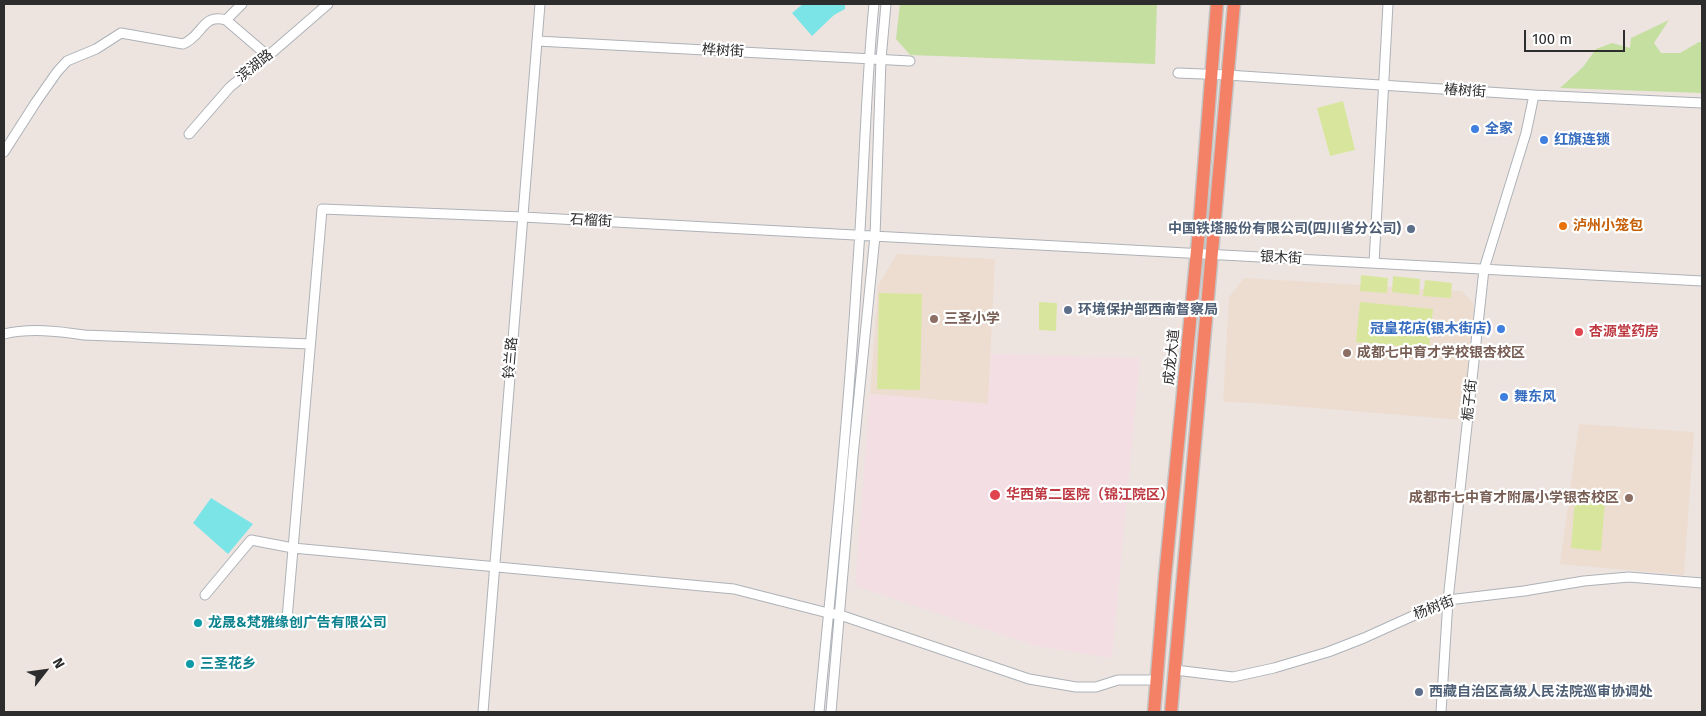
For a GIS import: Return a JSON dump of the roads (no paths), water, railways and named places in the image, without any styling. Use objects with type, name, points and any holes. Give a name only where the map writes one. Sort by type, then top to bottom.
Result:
[{"type":"highway","name":"成龙大道","points":[[1154,712],[1197,254],[1217,4]]},
{"type":"highway","points":[[1171,712],[1234,4]]},
{"type":"street","points":[[226,20],[242,4]]},
{"type":"street","name":"滨湖路","points":[[189,134],[230,87],[328,4]]},
{"type":"street","name":"铃兰路","points":[[483,712],[540,4]]},
{"type":"street","points":[[819,712],[845,431],[859,235],[868,59],[874,4]]},
{"type":"street","points":[[831,712],[853,456],[875,236],[881,59],[886,4]]},
{"type":"street","points":[[1374,263],[1388,4]]},
{"type":"street","points":[[4,152],[36,102],[67,61],[96,49],[121,33],[183,44],[193,40],[208,21],[216,17],[226,20],[268,56]]},
{"type":"street","name":"桦树街","points":[[537,41],[910,61]]},
{"type":"street","points":[[1178,73],[1228,75]]},
{"type":"street","name":"椿树街","points":[[1228,75],[1534,95],[1702,103]]},
{"type":"street","name":"栀子街","points":[[1441,712],[1448,600],[1484,269],[1523,142],[1534,95]]},
{"type":"street","name":"石榴街","points":[[310,344],[322,209],[523,217],[859,235]]},
{"type":"street","name":"银木街","points":[[859,235],[1702,281]]},
{"type":"street","points":[[4,334],[21,330],[310,344],[287,619]]},
{"type":"street","points":[[205,595],[251,540],[293,548],[734,589],[828,614],[840,614],[1029,679],[1076,687],[1096,687],[1118,680],[1156,680]]},
{"type":"street","name":"杨树街","points":[[1175,670],[1233,677],[1274,668],[1328,652],[1364,638],[1448,600],[1584,580],[1629,577],[1702,583]]},
{"type":"water","points":[[803,4],[845,4],[845,9],[834,15],[812,36],[792,13]]},
{"type":"water","points":[[211,498],[253,524],[228,554],[193,523]]},
{"type":"place","name":"全家","points":[[1475,129]]},
{"type":"place","name":"红旗连锁","points":[[1544,140]]},
{"type":"place","name":"泸州小笼包","points":[[1563,226]]},
{"type":"place","name":"中国铁塔股份有限公司(四川省分公司)","points":[[1411,229]]},
{"type":"place","name":"环境保护部西南督察局","points":[[1068,310]]},
{"type":"place","name":"三圣小学","points":[[934,319]]},
{"type":"place","name":"冠皇花店(银木街店)","points":[[1501,329]]},
{"type":"place","name":"杏源堂药房","points":[[1579,332]]},
{"type":"place","name":"成都七中育才学校银杏校区","points":[[1347,353]]},
{"type":"place","name":"舞东风","points":[[1504,397]]},
{"type":"place","name":"华西第二医院（锦江院区）","points":[[995,495]]},
{"type":"place","name":"成都市七中育才附属小学银杏校区","points":[[1629,498]]},
{"type":"place","name":"龙晟&梵雅缘创广告有限公司","points":[[198,623]]},
{"type":"place","name":"三圣花乡","points":[[190,664]]},
{"type":"place","name":"西藏自治区高级人民法院巡审协调处","points":[[1419,692]]}]
